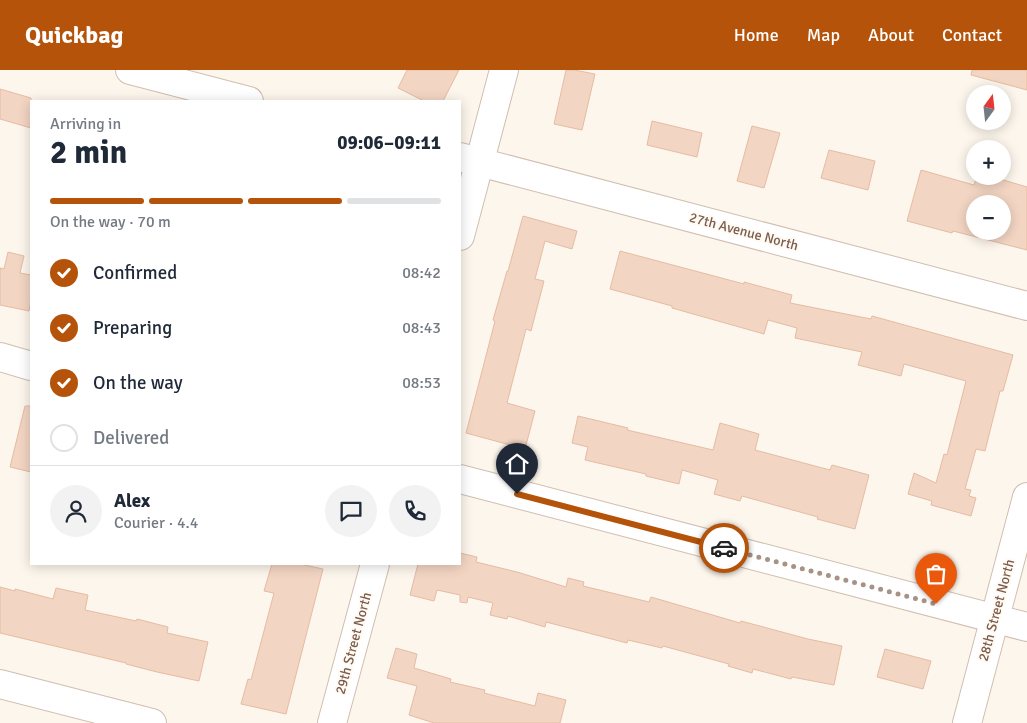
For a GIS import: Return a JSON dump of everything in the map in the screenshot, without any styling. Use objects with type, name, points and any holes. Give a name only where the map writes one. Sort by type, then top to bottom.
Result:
[{"type":"street","points":[[130,70],[245,100]]},
{"type":"street","points":[[461,228],[470,159],[504,70]]},
{"type":"street","name":"27th Avenue North","points":[[470,159],[1027,306]]},
{"type":"street","points":[[0,357],[30,366]]},
{"type":"street","points":[[461,479],[1027,627]]},
{"type":"street","name":"28th Street North","points":[[966,723],[1027,496]]},
{"type":"street","name":"29th Street North","points":[[332,723],[375,565]]},
{"type":"street","points":[[0,684],[152,723]]},
{"type":"building","points":[[407,70],[459,70],[444,100],[422,100],[398,88]]},
{"type":"building","points":[[566,70],[595,74],[582,130],[554,124]]},
{"type":"building","points":[[972,70],[1027,70],[1027,90],[1011,85],[971,75]]},
{"type":"building","points":[[0,89],[31,98],[30,128],[0,119]]},
{"type":"building","points":[[652,121],[702,133],[697,157],[647,145]]},
{"type":"building","points":[[752,126],[780,133],[764,188],[737,181]]},
{"type":"building","points":[[829,150],[875,161],[868,190],[821,178]]},
{"type":"building","points":[[921,170],[966,183],[966,185],[1011,185],[1011,182],[1027,187],[1027,250],[988,240],[1011,240],[1011,195],[966,195],[966,234],[953,231],[952,233],[907,221]]},
{"type":"building","points":[[523,216],[577,231],[572,249],[545,241],[535,279],[544,281],[531,331],[526,329],[507,403],[535,411],[525,449],[466,433],[495,321],[493,320]]},
{"type":"building","points":[[620,251],[792,295],[790,303],[871,319],[872,316],[1013,355],[1003,391],[1000,391],[985,451],[976,449],[965,489],[971,490],[969,496],[976,498],[971,516],[931,505],[932,501],[908,494],[914,473],[936,483],[944,454],[947,455],[966,381],[904,364],[901,376],[858,365],[862,352],[795,338],[797,328],[768,320],[764,334],[610,289]]},
{"type":"building","points":[[8,252],[24,256],[20,273],[30,275],[29,311],[0,305],[0,268],[4,269]]},
{"type":"building","points":[[25,406],[30,406],[30,472],[10,467]]},
{"type":"building","points":[[578,416],[628,428],[627,430],[713,450],[720,423],[759,434],[755,450],[830,470],[832,465],[869,475],[855,529],[742,496],[740,501],[714,494],[718,480],[682,470],[679,484],[646,476],[646,474],[585,460],[588,447],[572,443]]},
{"type":"building","points":[[461,553],[477,557],[476,562],[566,587],[568,578],[584,582],[583,586],[649,602],[651,597],[740,623],[741,621],[842,646],[834,685],[792,677],[791,679],[753,669],[752,673],[728,666],[729,664],[663,646],[662,648],[628,640],[627,643],[546,622],[545,627],[508,616],[507,619],[490,615],[493,603],[468,597],[467,603],[460,602],[460,595],[437,590],[434,601],[410,595],[418,565],[461,565]]},
{"type":"building","points":[[272,565],[305,565],[323,569],[286,714],[241,704],[248,679],[251,680],[274,593],[264,591]]},
{"type":"building","points":[[0,587],[53,599],[56,588],[88,595],[85,610],[136,621],[137,619],[168,627],[167,633],[208,642],[199,681],[0,633]]},
{"type":"building","points":[[396,648],[417,654],[414,668],[451,679],[450,682],[485,690],[484,693],[535,706],[538,693],[566,700],[560,723],[434,723],[409,715],[417,686],[387,678]]},
{"type":"building","points":[[885,649],[931,661],[923,689],[877,677]]},
{"type":"way so far","points":[[724,548],[936,604]]},
{"type":"route","points":[[517,494],[724,548]]}]
